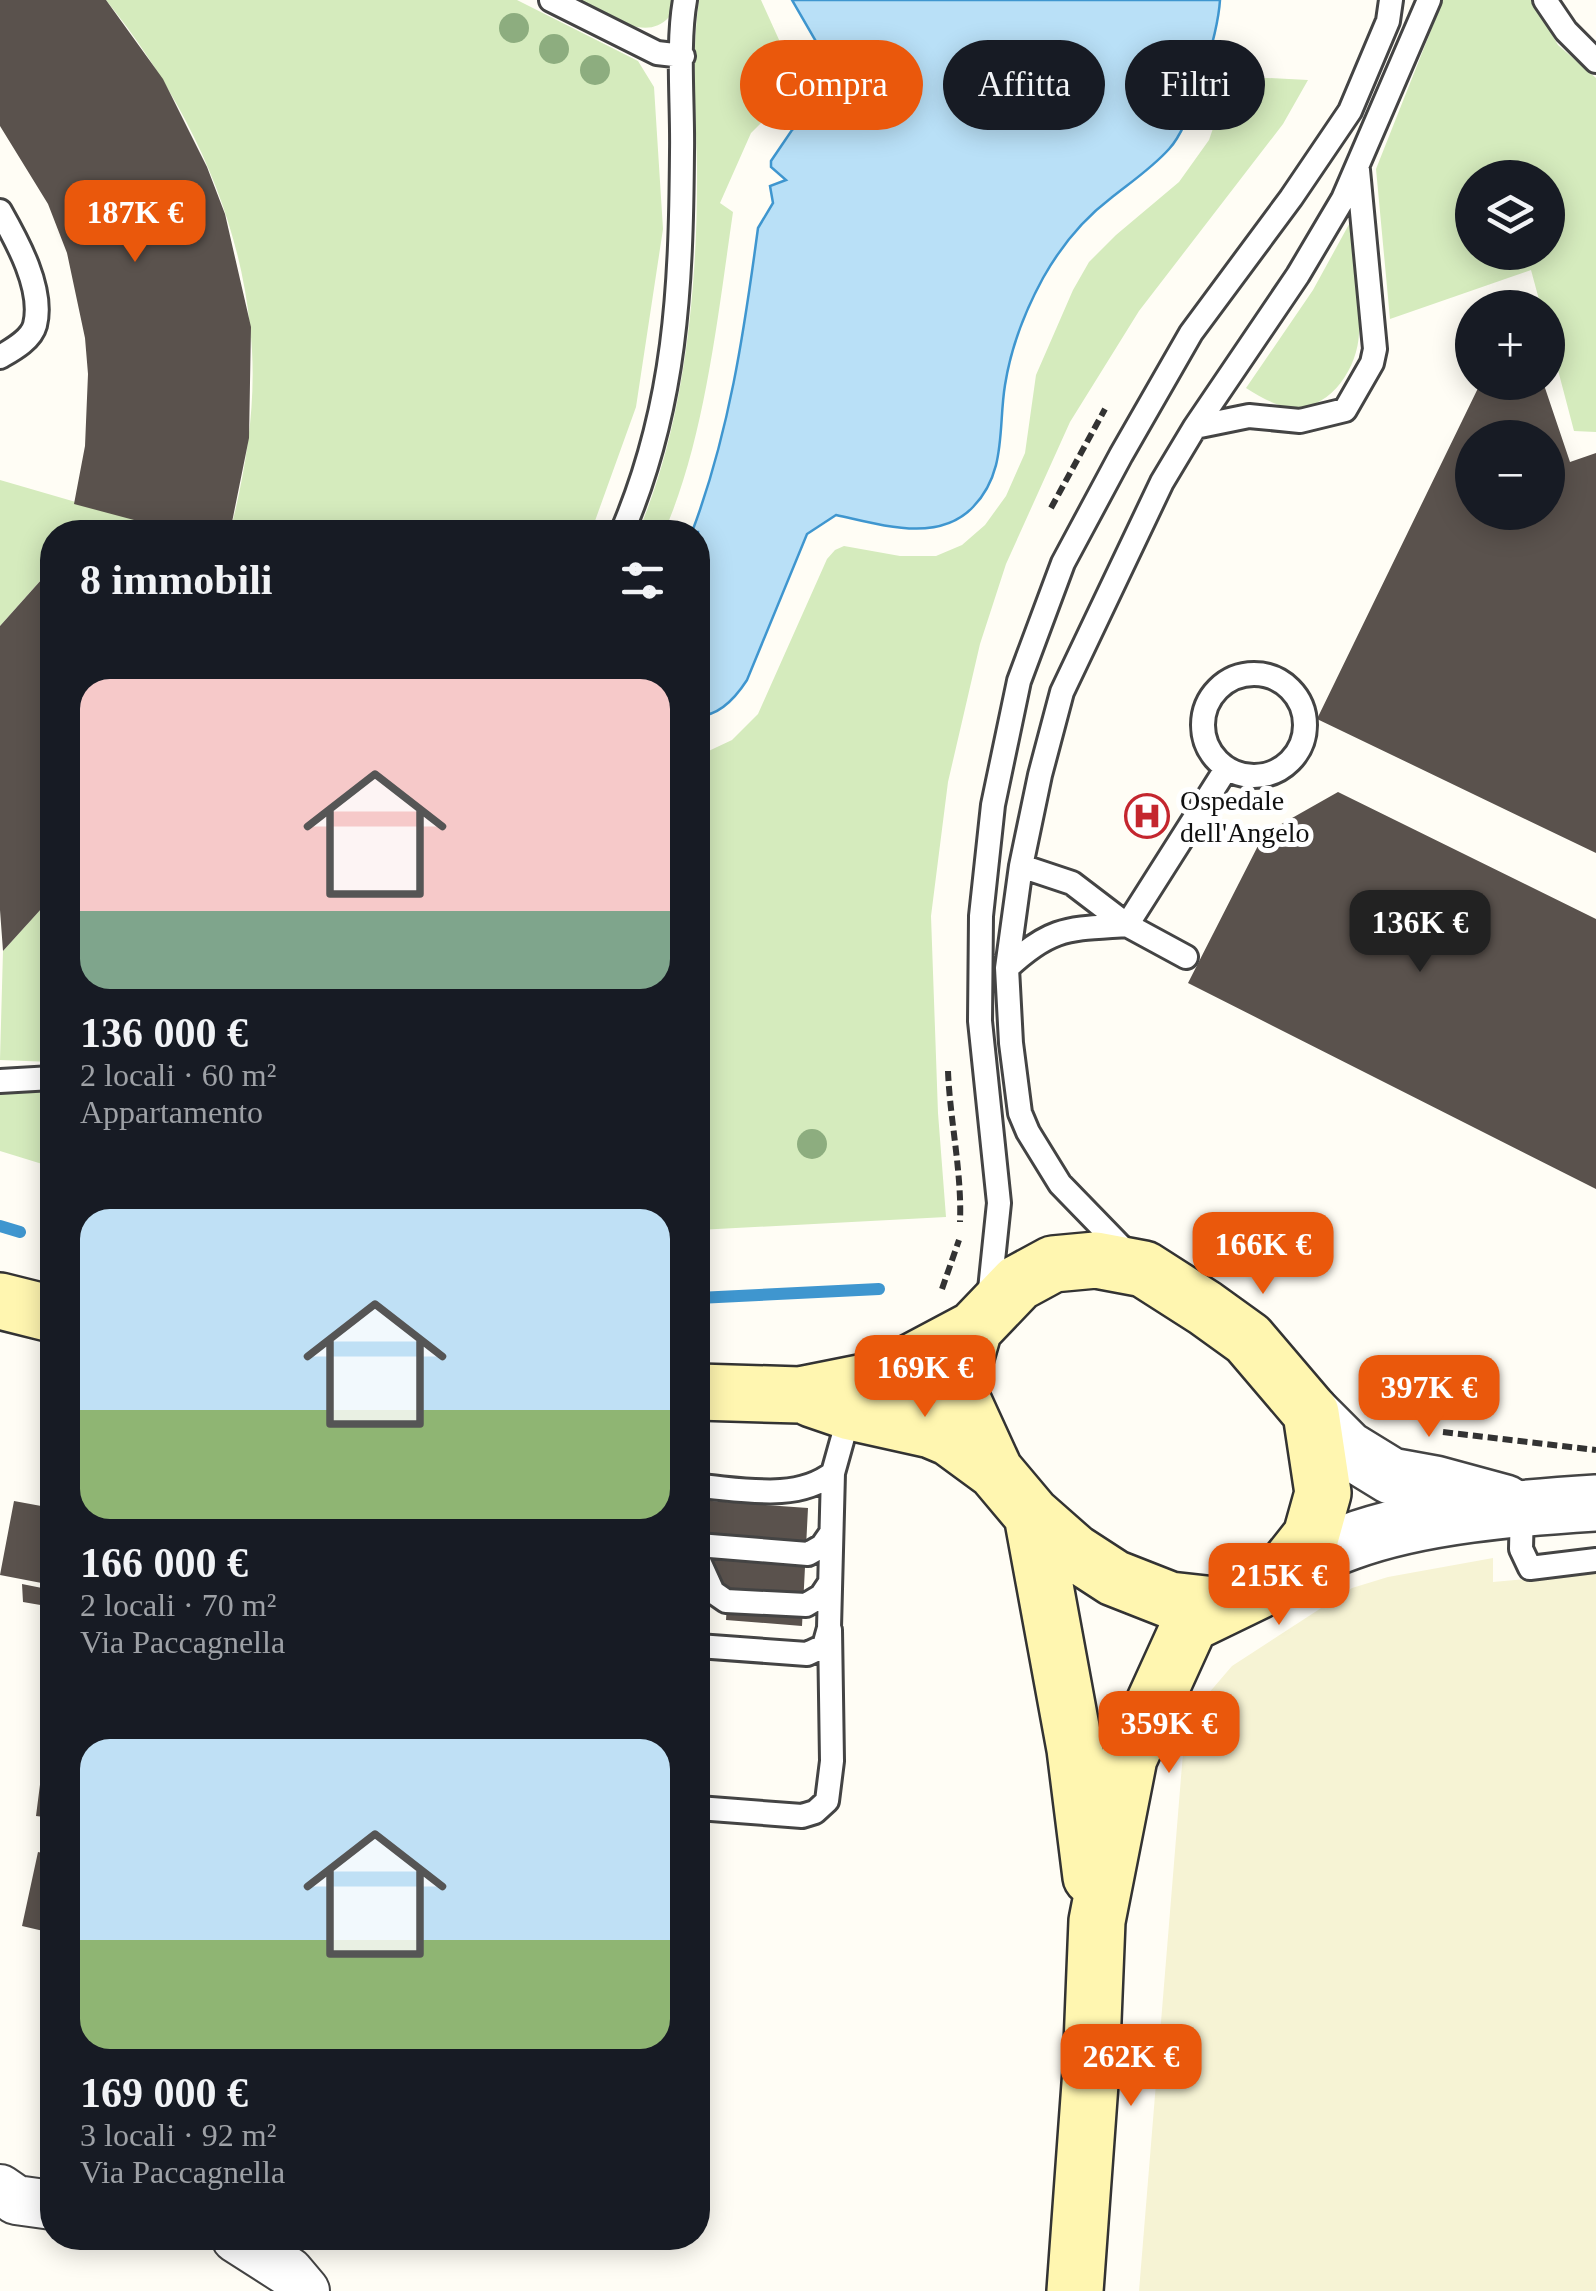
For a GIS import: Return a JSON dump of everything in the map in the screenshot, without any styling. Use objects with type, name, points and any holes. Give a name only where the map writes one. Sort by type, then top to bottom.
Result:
[{"type":"main road","points":[[825,1403],[880,1379],[965,1314],[1053,1264],[1096,1260],[1144,1269],[1248,1339],[1311,1413],[1323,1494],[1311,1536],[1284,1570],[1258,1591],[1190,1624],[1129,1758],[1097,1921],[1075,2291]]},
{"type":"main road","points":[[0,1301],[40,1311]]},
{"type":"main road","points":[[965,1314],[959,1381],[962,1399],[994,1471]]},
{"type":"main road","points":[[710,1393],[825,1403],[931,1430],[950,1438],[994,1471],[1032,1515],[1074,1552],[1114,1578],[1170,1600],[1224,1606]]},
{"type":"main road","points":[[1032,1515],[1074,1750],[1097,1921]]},
{"type":"street","points":[[1311,1413],[1346,1449],[1391,1476],[1522,1508]]},
{"type":"street","points":[[1284,1570],[1350,1541],[1397,1528],[1522,1508],[1596,1503]]},
{"type":"street","points":[[0,2189],[16,2200],[40,2203]]},
{"type":"street","points":[[255,2250],[289,2272],[305,2291]]},
{"type":"lane","points":[[551,0],[657,53],[683,56]]},
{"type":"lane","points":[[627,520],[645,478],[668,383],[678,309],[685,0]]},
{"type":"lane","points":[[965,1314],[998,1203],[980,1021],[981,916],[993,804],[1019,681],[1063,562],[1121,455],[1190,333],[1291,198],[1350,111],[1388,21],[1391,0]]},
{"type":"lane","points":[[1144,1269],[1060,1184],[1020,1113],[1007,968],[1020,866],[1062,692],[1162,482],[1298,276],[1342,199],[1429,0]]},
{"type":"lane","points":[[1545,0],[1566,31],[1596,61]]},
{"type":"lane","points":[[1195,427],[1249,416],[1300,420],[1345,410],[1372,364],[1375,349],[1357,165]]},
{"type":"lane","points":[[0,211],[29,273],[35,297],[35,325],[28,338],[0,357]]},
{"type":"lane","points":[[1240,675],[1276,678],[1292,690],[1302,706],[1304,736],[1296,755],[1284,768],[1270,774],[1253,777],[1226,770],[1212,757],[1204,741],[1202,721],[1206,704],[1216,690],[1240,675]]},
{"type":"lane","points":[[1128,925],[1226,770]]},
{"type":"lane","points":[[1020,866],[1072,883],[1128,925],[1186,957]]},
{"type":"lane","points":[[1007,968],[1049,934],[1066,929],[1128,925]]},
{"type":"lane","points":[[0,1081],[40,1079]]},
{"type":"lane","points":[[710,1809],[802,1816],[815,1812],[827,1801],[832,1761],[829,1584],[833,1473],[825,1403]]},
{"type":"lane","points":[[710,1487],[793,1491],[822,1482],[833,1473]]},
{"type":"lane","points":[[1522,1508],[1521,1549],[1530,1568],[1596,1560]]},
{"type":"lane","points":[[710,1546],[808,1554],[822,1546],[831,1533]]},
{"type":"lane","points":[[710,1585],[726,1601],[806,1606],[821,1596],[829,1584]]},
{"type":"lane","points":[[710,1647],[808,1654],[824,1646],[830,1628]]},
{"type":"path","points":[[960,1238],[943,1288],[965,1314]]},
{"type":"shaded area","points":[[1493,1558],[1493,1582],[1596,1573],[1596,2291],[1139,2291],[1183,1753],[1208,1694],[1232,1666],[1352,1588],[1388,1577]]},
{"type":"green space","points":[[106,0],[517,0],[638,61],[654,87],[663,229],[636,407],[595,520],[233,520],[252,404],[252,353],[243,282],[233,238],[202,153],[133,36]]},
{"type":"green space","points":[[580,0],[673,0],[669,17],[649,28],[625,24]]},
{"type":"green space","points":[[699,0],[761,0],[779,40],[740,40],[740,130],[754,130],[720,203],[733,212],[700,417],[669,520],[643,520],[667,446],[686,353],[697,212],[695,63]]},
{"type":"green space","points":[[1443,0],[1532,0],[1558,45],[1596,78],[1596,432],[1574,431],[1565,397],[1565,290],[1536,290],[1531,270],[1473,290],[1455,290],[1455,296],[1390,319],[1376,169]]},
{"type":"green space","points":[[1265,78],[1308,80],[1283,124],[1139,311],[1070,422],[1006,564],[980,644],[948,782],[931,916],[946,1217],[710,1229],[710,750],[732,740],[758,714],[827,559],[835,550],[844,546],[900,556],[936,556],[962,545],[985,525],[1006,496],[1025,453],[1036,375],[1073,290],[1089,262],[1179,182],[1212,130],[1265,130]]},
{"type":"green space","points":[[1353,217],[1359,319],[1353,361],[1338,386],[1315,403],[1287,407],[1271,402],[1246,388],[1313,290]]},
{"type":"green space","points":[[0,480],[138,520],[40,520],[40,581],[0,626]]},
{"type":"green space","points":[[40,910],[40,1062],[0,1060],[3,951]]},
{"type":"green space","points":[[0,1089],[40,1090],[40,1163],[0,1151]]},
{"type":"water","points":[[792,0],[1220,0],[1212,40],[1125,40],[1125,130],[1181,130],[1156,162],[1100,206],[1073,234],[1050,266],[1030,303],[1011,357],[999,449],[984,493],[959,518],[943,525],[908,528],[836,515],[807,534],[747,680],[732,699],[710,713],[710,520],[696,520],[725,420],[758,228],[773,203],[770,186],[786,180],[771,167],[792,130],[923,130],[923,40],[815,40]]},
{"type":"building","points":[[0,0],[106,0],[163,79],[207,167],[225,214],[251,327],[249,438],[232,520],[134,520],[74,504],[85,446],[85,338],[67,253],[48,204],[0,126]]},
{"type":"building","points":[[1472,400],[1549,400],[1556,420],[1463,420]]},
{"type":"building","points":[[1455,435],[1455,530],[1565,530],[1565,447],[1570,462],[1596,453],[1596,853],[1317,719]]},
{"type":"building","points":[[40,581],[40,910],[3,951],[0,910],[0,626]]},
{"type":"building","points":[[1338,792],[1596,919],[1596,1189],[1188,983],[1264,834]]},
{"type":"building","points":[[14,1501],[40,1506],[40,1583],[0,1575]]},
{"type":"building","points":[[710,1501],[808,1508],[802,1626],[726,1620],[728,1586],[710,1585]]},
{"type":"building","points":[[22,1584],[40,1588],[40,1605],[23,1602]]},
{"type":"building","points":[[40,1785],[40,1816],[36,1816]]},
{"type":"building","points":[[38,1852],[40,1852],[40,1930],[22,1926]]},
{"type":"waterway","points":[[0,1226],[20,1232]]},
{"type":"waterway","points":[[710,1297],[879,1289]]},
{"type":"place","name":"Ospedale dell'Angelo","points":[[1147,816]]}]
